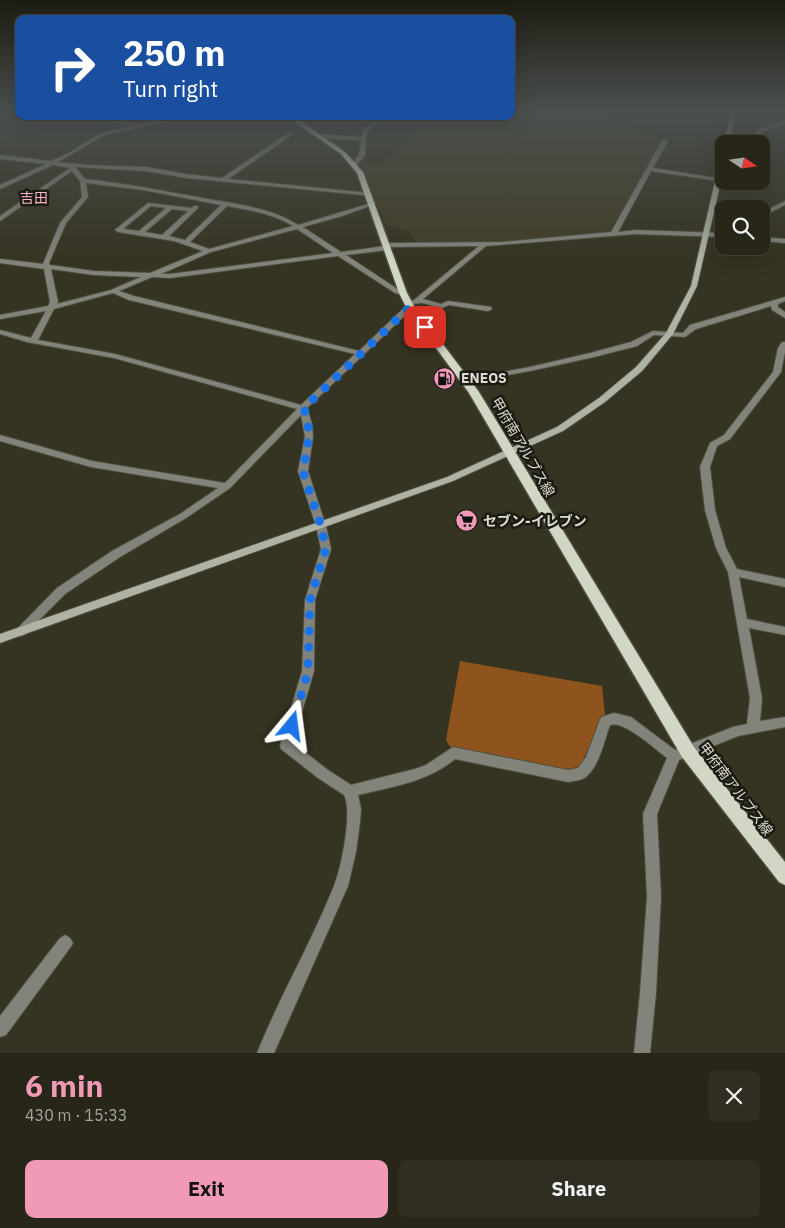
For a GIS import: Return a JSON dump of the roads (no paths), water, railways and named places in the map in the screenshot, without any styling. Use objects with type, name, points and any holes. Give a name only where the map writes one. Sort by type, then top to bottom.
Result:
[{"type":"main road","name":"甲府南アルプス線","points":[[355,164],[364,177],[409,301],[474,392],[681,754],[722,798],[785,876]]},
{"type":"street","points":[[0,187],[53,162]]},
{"type":"street","points":[[54,162],[72,166],[146,169],[186,176],[339,193],[371,199]]},
{"type":"street","points":[[224,179],[249,162]]},
{"type":"street","points":[[614,233],[654,162]]},
{"type":"street","points":[[32,341],[53,307],[54,297],[46,266],[62,223],[85,197],[83,181],[72,166]]},
{"type":"street","points":[[0,219],[72,166]]},
{"type":"street","points":[[650,169],[715,178]]},
{"type":"street","points":[[83,181],[148,189],[277,216],[340,254],[409,301],[442,306],[448,303],[488,309]]},
{"type":"street","points":[[0,639],[450,479],[560,429],[602,400],[639,369],[670,334],[694,286],[717,190]]},
{"type":"street","points":[[0,316],[53,307],[113,291],[209,251],[298,227],[371,199]]},
{"type":"street","points":[[164,237],[204,200]]},
{"type":"street","points":[[770,210],[785,203]]},
{"type":"street","points":[[193,210],[150,204],[118,230],[164,237],[209,251]]},
{"type":"street","points":[[186,243],[226,204]]},
{"type":"street","points":[[141,234],[172,207]]},
{"type":"street","points":[[0,261],[108,274],[170,276],[388,246],[484,245],[614,233],[715,233]]},
{"type":"street","points":[[770,240],[785,241]]},
{"type":"street","points":[[20,632],[61,591],[116,554],[183,516],[227,486],[360,353],[409,301],[484,245]]},
{"type":"street","points":[[113,291],[132,298],[360,353]]},
{"type":"street","points":[[466,380],[530,369],[591,355],[634,344],[653,333],[685,335],[693,327],[785,300]]},
{"type":"street","points":[[774,303],[775,308],[785,316]]},
{"type":"street","points":[[0,332],[32,341],[115,356],[304,408]]},
{"type":"street","points":[[752,729],[756,698],[733,572],[721,548],[710,510],[705,467],[708,453],[713,445],[727,437],[777,372],[782,348],[785,344]]},
{"type":"street","points":[[265,1053],[347,869],[354,814],[354,800],[350,792],[335,783],[286,745],[308,672],[310,600],[326,549],[321,526],[303,472],[309,437],[304,408]]},
{"type":"street","points":[[0,438],[90,464],[227,486]]},
{"type":"street","points":[[733,572],[785,583]]},
{"type":"street","points":[[741,622],[785,631]]},
{"type":"street","points":[[350,792],[417,776],[442,764],[453,753],[568,776],[582,773],[591,760],[605,721],[614,718],[627,721],[681,754]]},
{"type":"street","points":[[642,1053],[654,897],[650,814],[681,754],[737,731],[785,722]]},
{"type":"street","points":[[0,1029],[65,943]]},
{"type":"place","name":"ENEOS","points":[[445,378]]},
{"type":"place","name":"セブン-イレブン","points":[[467,521]]},
{"type":"district","name":"吉田","points":[[34,198]]}]
